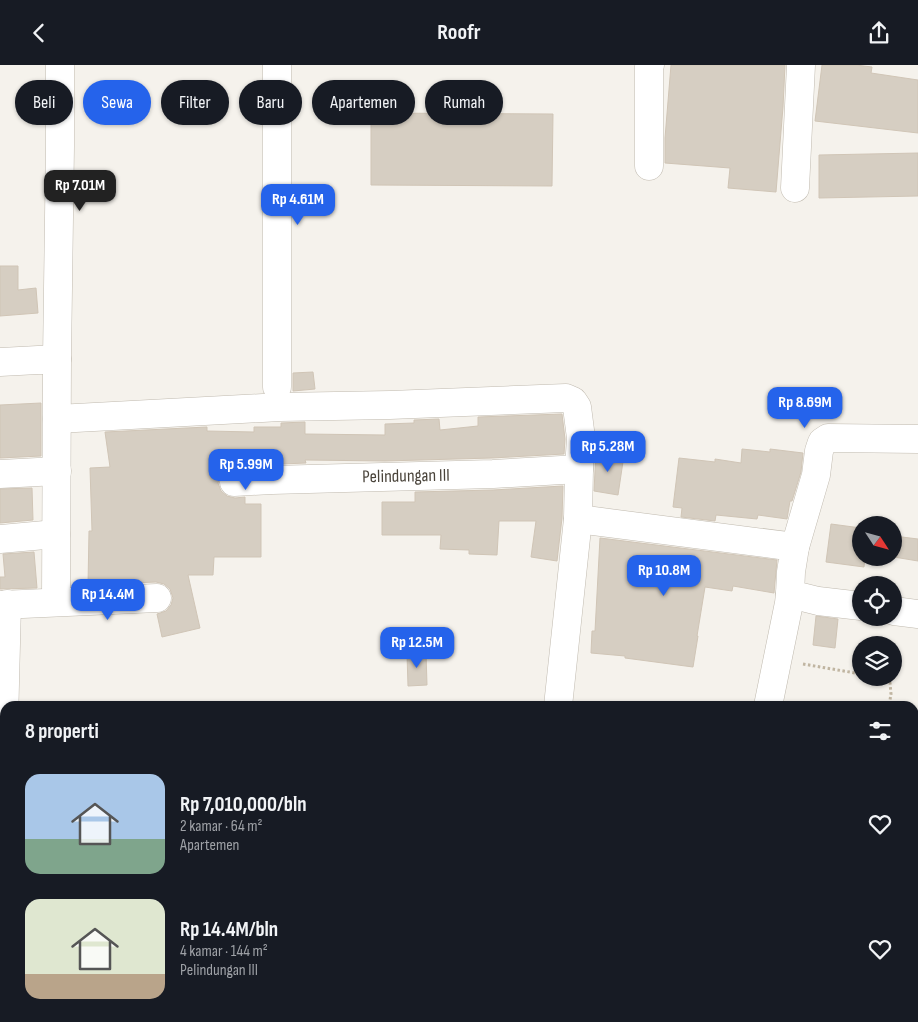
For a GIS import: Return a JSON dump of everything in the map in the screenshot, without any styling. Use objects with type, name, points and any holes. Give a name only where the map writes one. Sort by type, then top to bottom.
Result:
[{"type":"street","points":[[56,602],[60,65]]},
{"type":"street","points":[[277,65],[277,387]]},
{"type":"street","points":[[649,166],[650,65]]},
{"type":"street","points":[[795,188],[801,65]]},
{"type":"street","points":[[0,362],[57,359]]},
{"type":"street","points":[[57,419],[280,407],[566,398],[572,401],[577,407],[581,438],[578,519],[559,701]]},
{"type":"street","points":[[769,701],[790,594],[795,547],[816,475],[822,442],[828,438],[918,439]]},
{"type":"street","name":"Pelindungan III","points":[[234,482],[272,479],[493,474],[579,469]]},
{"type":"street","points":[[0,475],[56,471]]},
{"type":"street","points":[[578,519],[795,547]]},
{"type":"street","points":[[0,539],[56,534]]},
{"type":"street","points":[[790,594],[818,601],[852,605]]},
{"type":"street","points":[[4,701],[3,604],[157,597]]},
{"type":"street","points":[[902,612],[918,614]]},
{"type":"path","points":[[778,659],[852,672]]},
{"type":"path","points":[[890,686],[890,701]]},
{"type":"building","points":[[671,65],[785,65],[776,192],[728,188],[730,168],[665,163],[665,138]]},
{"type":"building","points":[[822,65],[872,67],[871,73],[918,80],[918,133],[815,121]]},
{"type":"building","points":[[415,113],[425,113],[425,125],[503,125],[503,114],[553,114],[552,186],[371,185],[371,125],[415,125]]},
{"type":"building","points":[[918,153],[918,196],[819,198],[819,155]]},
{"type":"building","points":[[0,266],[18,266],[18,290],[36,288],[38,313],[0,316]]},
{"type":"building","points":[[313,372],[315,389],[293,391],[293,373]]},
{"type":"building","points":[[41,403],[41,456],[0,458],[0,405]]},
{"type":"building","points":[[562,414],[565,439],[564,454],[385,461],[305,460],[306,463],[233,466],[226,469],[220,475],[218,483],[221,491],[227,496],[235,498],[245,497],[245,504],[261,504],[261,557],[214,557],[213,575],[188,575],[200,628],[162,637],[157,614],[166,611],[171,605],[173,598],[170,589],[164,584],[156,582],[88,585],[89,531],[92,531],[90,468],[110,467],[105,432],[207,427],[207,431],[254,432],[254,427],[281,427],[281,423],[305,422],[305,434],[385,435],[385,424],[414,423],[414,420],[439,419],[440,430],[478,426],[478,417]]},
{"type":"building","points":[[742,449],[770,452],[770,449],[803,453],[801,472],[792,501],[790,501],[787,519],[758,515],[757,519],[716,515],[715,521],[681,517],[682,508],[673,507],[679,458],[715,462],[715,459],[741,463]]},
{"type":"building","points":[[596,451],[624,455],[618,495],[594,491]]},
{"type":"building","points":[[563,486],[562,518],[557,561],[531,557],[536,521],[499,521],[497,555],[469,554],[469,550],[440,549],[441,535],[382,535],[382,502],[415,502],[415,492]]},
{"type":"building","points":[[32,488],[33,520],[0,523],[0,489]]},
{"type":"building","points":[[831,524],[852,527],[852,565],[826,562]]},
{"type":"building","points":[[902,537],[918,539],[918,561],[902,558]]},
{"type":"building","points":[[600,538],[777,560],[774,593],[733,586],[732,591],[705,587],[693,667],[625,658],[625,656],[591,653],[592,631],[595,631]]},
{"type":"building","points":[[34,552],[37,588],[0,589],[0,577],[5,577],[3,554]]},
{"type":"building","points":[[816,616],[838,619],[835,648],[813,645]]},
{"type":"building","points":[[426,653],[427,685],[408,686],[407,654]]}]
